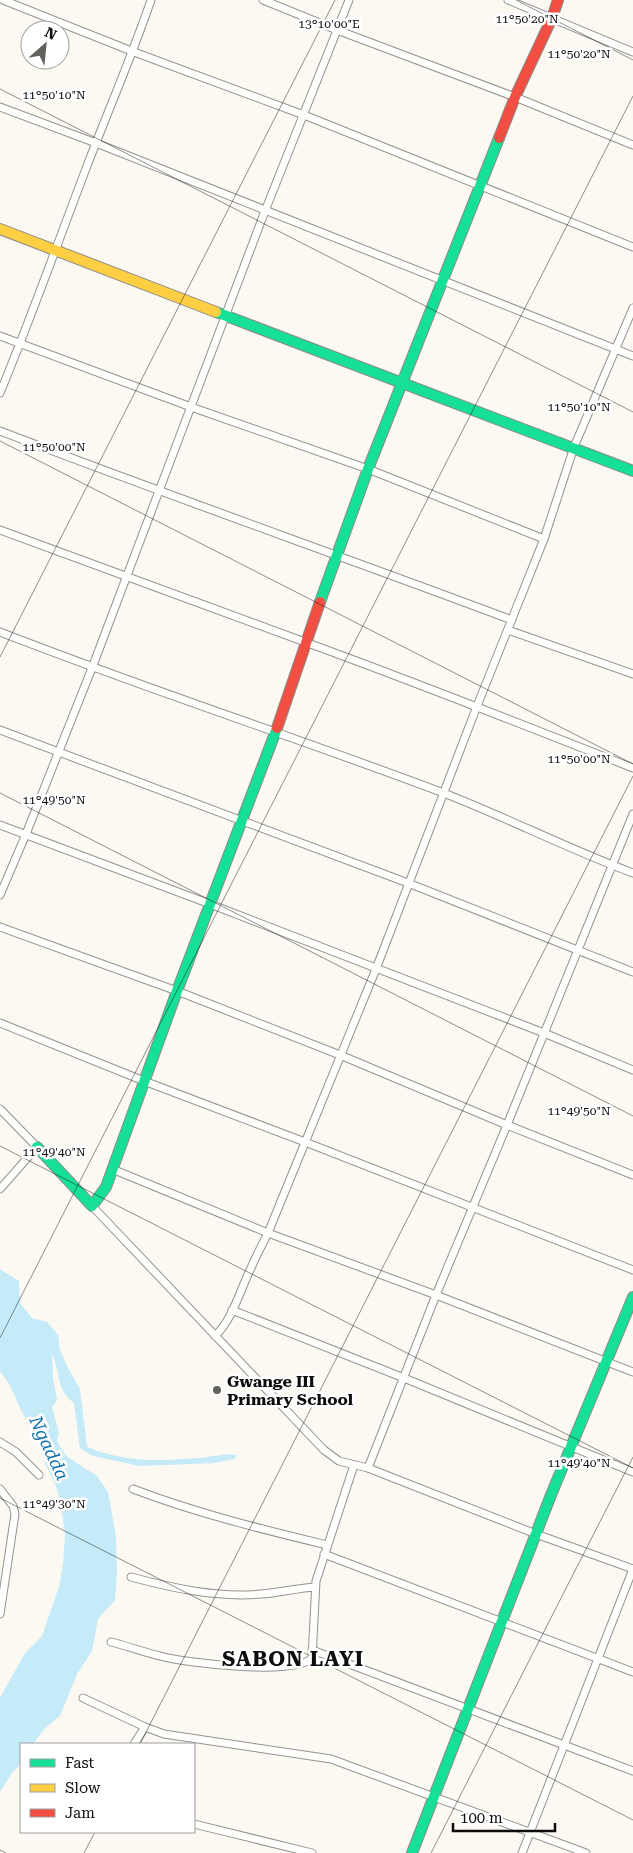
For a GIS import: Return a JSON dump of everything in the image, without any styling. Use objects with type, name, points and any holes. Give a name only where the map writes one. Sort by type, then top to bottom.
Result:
[{"type":"street","points":[[3,0],[134,52],[304,115],[633,247]]},
{"type":"street","points":[[0,393],[21,343],[54,250],[96,143],[134,52],[151,0]]},
{"type":"street","points":[[263,0],[515,97],[633,146]]},
{"type":"street","points":[[0,895],[92,668],[265,211],[349,0]]},
{"type":"street","points":[[508,0],[633,52]]},
{"type":"street","points":[[92,1206],[106,1187],[177,991],[276,732],[305,642],[368,469],[404,382],[515,97],[552,18],[558,0]]},
{"type":"street","points":[[0,107],[96,143],[633,356]]},
{"type":"street","points":[[0,229],[633,470]]},
{"type":"street","points":[[215,1336],[222,1330],[268,1233],[376,969],[477,706],[544,539],[574,448],[633,308]]},
{"type":"street","points":[[0,336],[368,469],[544,539]]},
{"type":"street","points":[[0,430],[160,492],[337,554],[512,620]]},
{"type":"street","points":[[0,530],[477,706],[633,768]]},
{"type":"street","points":[[508,630],[633,674]]},
{"type":"street","points":[[0,632],[92,668],[444,793],[633,873]]},
{"type":"street","points":[[0,730],[408,883],[633,972]]},
{"type":"street","points":[[368,1468],[436,1295],[507,1126],[633,814]]},
{"type":"street","points":[[0,825],[544,1033],[633,1070]]},
{"type":"street","points":[[0,927],[177,991],[340,1055],[507,1126],[633,1175]]},
{"type":"street","points":[[0,1023],[144,1081],[633,1270]]},
{"type":"street","points":[[0,1109],[324,1450],[339,1461],[368,1468],[536,1534],[633,1569],[522,1853]]},
{"type":"street","points":[[0,1189],[36,1147]]},
{"type":"street","points":[[112,1169],[268,1233],[436,1295],[633,1372]]},
{"type":"street","points":[[412,1853],[536,1534],[633,1297]]},
{"type":"street","points":[[232,1310],[633,1472]]},
{"type":"street","points":[[0,1442],[16,1452],[39,1475]]},
{"type":"street","points":[[111,1642],[161,1657],[264,1668],[290,1666],[308,1662],[312,1658],[315,1587],[354,1465]]},
{"type":"street","points":[[0,1489],[13,1506],[15,1514],[0,1614]]},
{"type":"street","points":[[133,1489],[201,1512],[327,1546]]},
{"type":"street","points":[[324,1554],[633,1672]]},
{"type":"street","points":[[130,1577],[187,1590],[234,1596],[315,1587]]},
{"type":"street","points":[[312,1650],[633,1771]]},
{"type":"street","points":[[84,1698],[164,1734],[331,1759],[586,1853]]},
{"type":"street","points":[[135,1743],[145,1727]]},
{"type":"street","points":[[195,1824],[312,1853]]},
{"type":"water","name":"Ngadda","points":[[0,1269],[19,1281],[20,1303],[32,1318],[47,1322],[58,1335],[60,1350],[80,1389],[87,1447],[115,1456],[142,1460],[237,1455],[234,1459],[215,1463],[139,1466],[93,1456],[80,1448],[74,1403],[68,1398],[61,1386],[52,1354],[53,1379],[57,1400],[52,1407],[59,1433],[57,1441],[66,1456],[97,1476],[108,1492],[116,1537],[117,1572],[115,1600],[98,1619],[92,1651],[77,1674],[60,1716],[44,1729],[34,1743],[20,1743],[20,1765],[12,1773],[0,1792],[0,1698],[25,1653],[42,1636],[59,1587],[65,1535],[61,1504],[55,1483],[45,1464],[44,1452],[10,1385],[0,1371]]},
{"type":"traffic: fast","points":[[320,602],[368,469],[499,138]]},
{"type":"traffic: fast","points":[[216,312],[633,471]]},
{"type":"traffic: fast","points":[[37,1147],[92,1206],[106,1187],[177,991],[277,728]]},
{"type":"traffic: fast","points":[[412,1853],[551,1495],[633,1297]]},
{"type":"traffic: slow","points":[[0,229],[216,312]]},
{"type":"traffic: jam","points":[[499,138],[515,97],[552,18],[558,0]]},
{"type":"traffic: jam","points":[[277,728],[320,602]]},
{"type":"place","name":"Gwange III Primary School","points":[[217,1390]]},
{"type":"district","name":"SABON LAYI","points":[[293,1659]]}]
